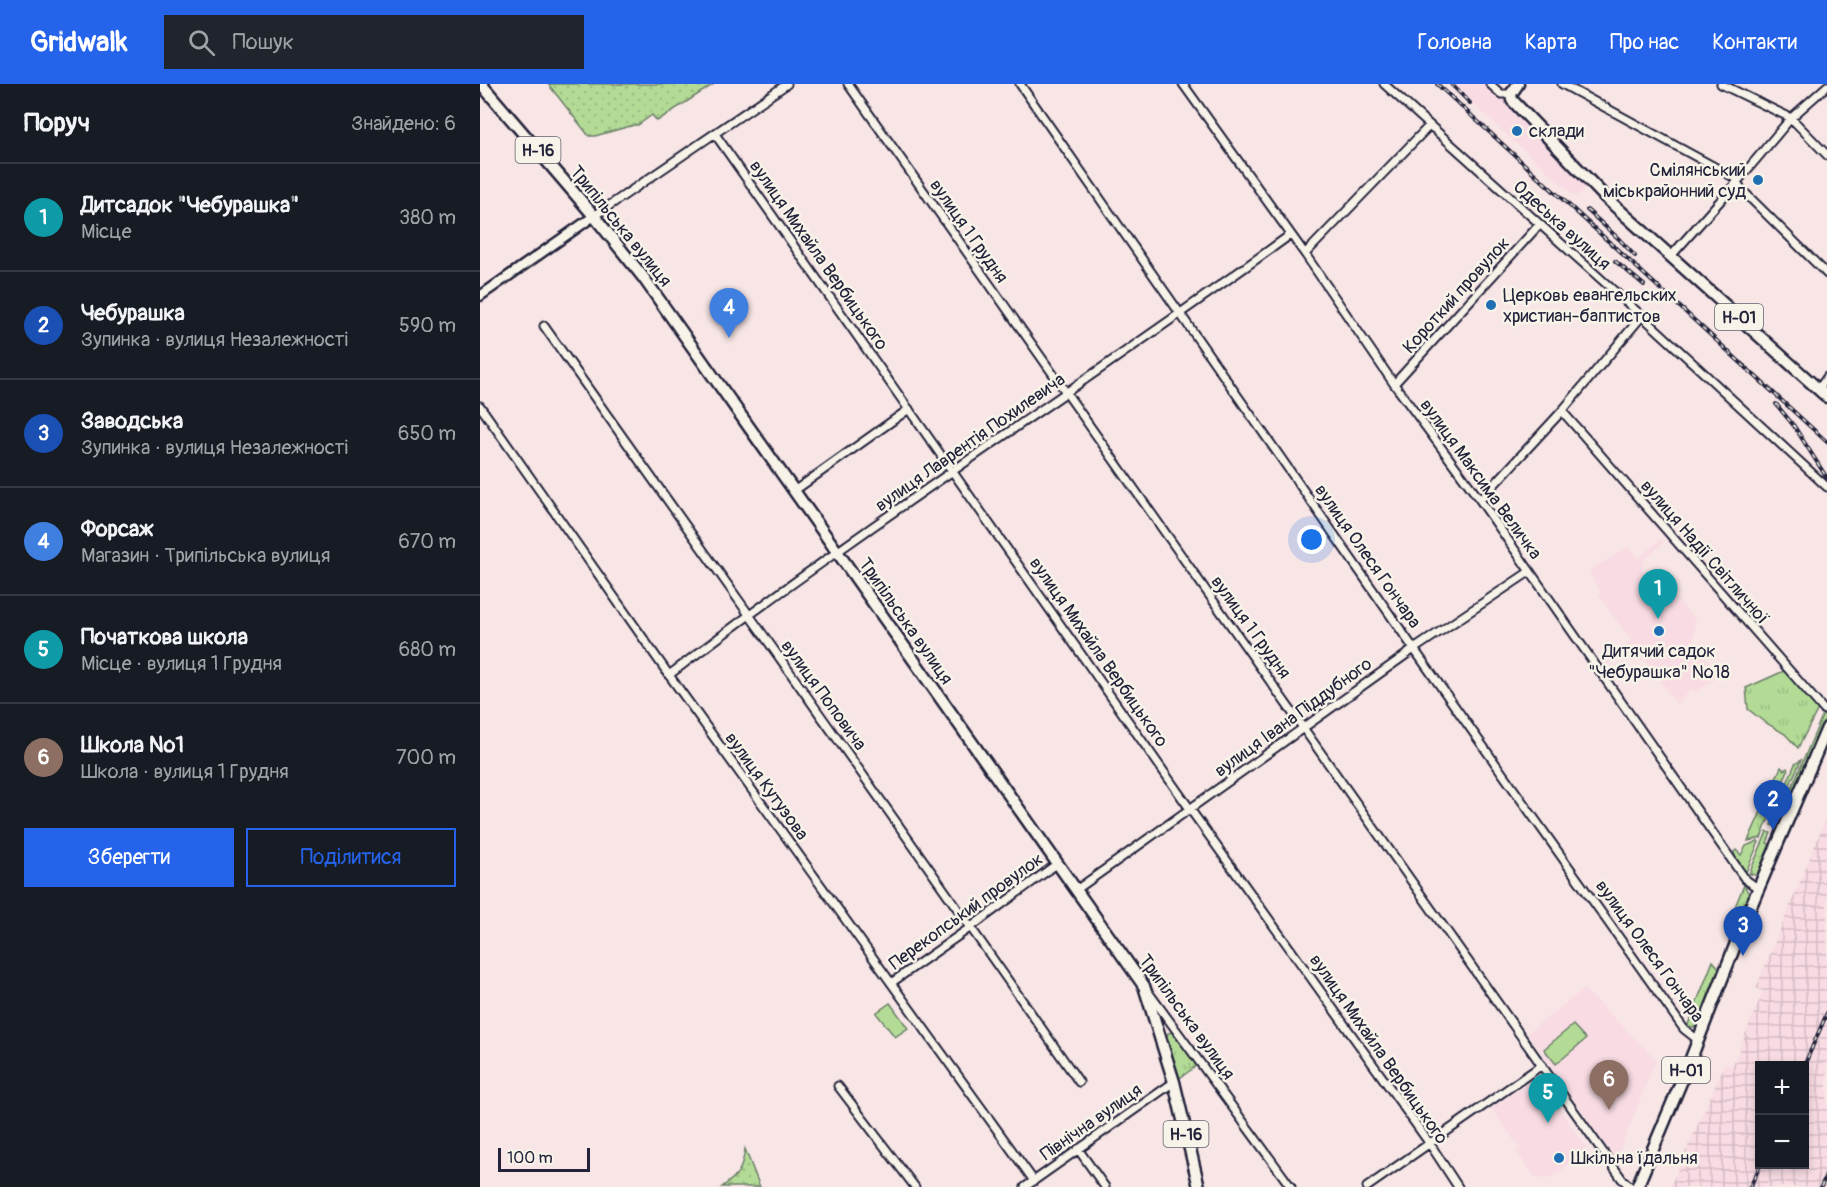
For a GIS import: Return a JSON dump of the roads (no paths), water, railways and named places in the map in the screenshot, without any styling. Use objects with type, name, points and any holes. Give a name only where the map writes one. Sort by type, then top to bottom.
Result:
[{"type":"main road","name":"Трипільська вулиця","points":[[481,84],[643,277],[1144,986]]},
{"type":"main road","points":[[1511,94],[1518,84]]},
{"type":"main road","name":"Н-01","points":[[1511,94],[1512,100],[1636,227],[1823,393]]},
{"type":"main road","name":"Н-01","points":[[1637,1187],[1827,728]]},
{"type":"main road","points":[[1144,986],[1174,1082]]},
{"type":"main road","name":"Н-16","points":[[1174,1082],[1199,1187]]},
{"type":"street","points":[[480,296],[787,84]]},
{"type":"street","name":"вулиця 1 Грудня","points":[[848,84],[1622,1179],[1631,1187]]},
{"type":"street","name":"вулиця Олеся Гончара","points":[[1020,84],[1414,649],[1684,1029],[1698,1040]]},
{"type":"street","name":"вулиця Максима Величка","points":[[1183,84],[1305,254],[1394,384],[1480,500],[1745,879],[1759,889]]},
{"type":"street","name":"Одеська вулиця","points":[[1384,84],[1642,316],[1827,487]]},
{"type":"street","points":[[1490,84],[1501,94],[1511,94]]},
{"type":"street","points":[[1562,84],[1735,178],[1741,189],[1827,274]]},
{"type":"street","points":[[1721,84],[1791,118],[1827,155]]},
{"type":"street","points":[[1671,256],[1791,118],[1827,86]]},
{"type":"street","points":[[1305,254],[1429,126]]},
{"type":"street","name":"вулиця Михайла Вербицького","points":[[715,134],[1190,809],[1430,1144],[1458,1187]]},
{"type":"street","name":"Короткий провулок","points":[[1394,384],[1539,225]]},
{"type":"street","name":"вулиця Лаврентія Похилевича","points":[[669,675],[748,615],[1181,314],[1290,235]]},
{"type":"street","points":[[1480,500],[1562,411],[1642,316]]},
{"type":"street","name":"вулиця Поповича","points":[[544,326],[1079,1082]]},
{"type":"street","points":[[1823,393],[1827,377]]},
{"type":"street","name":"вулиця Кутузова","points":[[480,406],[669,675],[1034,1180]]},
{"type":"street","points":[[794,491],[909,409]]},
{"type":"street","name":"вулиця Надії Світличної","points":[[1562,411],[1827,711]]},
{"type":"street","name":"вулиця Івана Піддубного","points":[[1076,890],[1414,649],[1529,572]]},
{"type":"street","name":"Перекопський провулок","points":[[891,983],[1058,864]]},
{"type":"street","name":"Трипільська вулиця","points":[[1144,986],[1291,1187]]},
{"type":"street","points":[[1367,1187],[1542,1065]]},
{"type":"street","name":"Північна вулиця","points":[[1025,1187],[1174,1082]]},
{"type":"street","points":[[838,1086],[915,1187]]},
{"type":"street","points":[[1078,1149],[1105,1187]]},
{"type":"railway","points":[[1437,84],[1827,442]]},
{"type":"railway","points":[[1451,84],[1470,103]]},
{"type":"railway","points":[[1587,210],[1635,256]]},
{"type":"railway","points":[[1615,261],[1644,285]]},
{"type":"railway","points":[[1776,404],[1794,426],[1827,478]]},
{"type":"railway","points":[[1806,1061],[1827,1013]]},
{"type":"railway","points":[[1750,1187],[1759,1169]]},
{"type":"railway","points":[[1821,1187],[1827,1173]]},
{"type":"place","name":"склади","points":[[1517,131]]},
{"type":"place","name":"Смілянський міськрайонний суд","points":[[1758,180]]},
{"type":"place","name":"Церковь евангельских христиан-баптистов","points":[[1491,305]]},
{"type":"place","name":"Форсаж","points":[[729,338]]},
{"type":"place","name":"Дитсадок \"Чебурашка\"","points":[[1658,619]]},
{"type":"place","name":"Дитячий садок \"Чебурашка\" №18","points":[[1659,631]]},
{"type":"place","name":"Чебурашка","points":[[1773,830]]},
{"type":"place","name":"Заводська","points":[[1743,956]]},
{"type":"place","name":"Школа №1","points":[[1609,1110]]},
{"type":"place","name":"Початкова школа","points":[[1548,1123]]},
{"type":"place","name":"Шкільна їдальня","points":[[1559,1158]]}]
